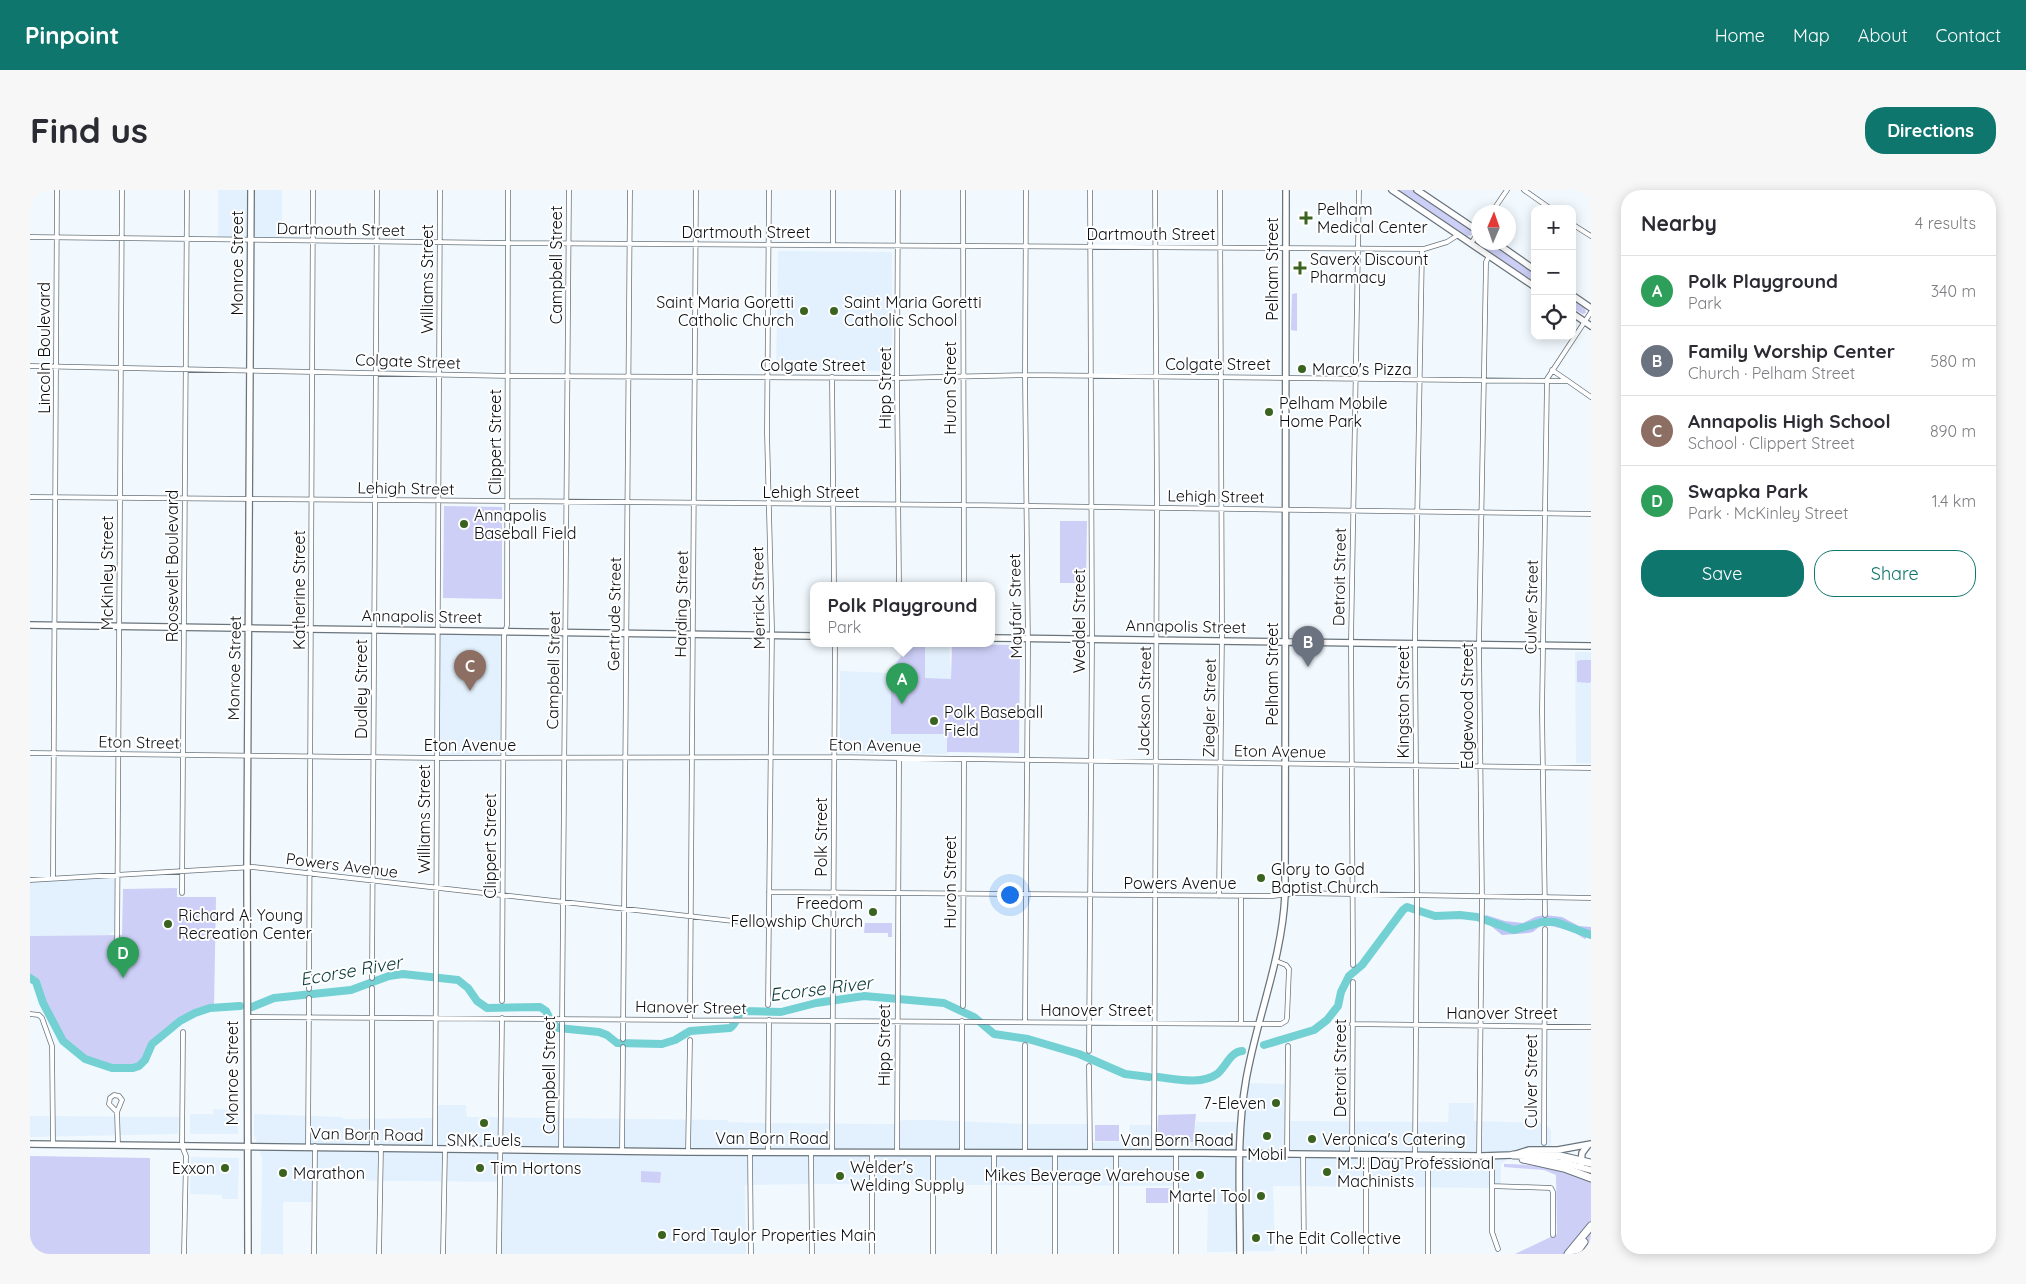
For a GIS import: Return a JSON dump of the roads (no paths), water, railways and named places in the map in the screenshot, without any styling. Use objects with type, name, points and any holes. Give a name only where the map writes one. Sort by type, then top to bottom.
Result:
[{"type":"highway","points":[[1513,1156],[1543,1155],[1581,1163],[1591,1163]]},
{"type":"highway","points":[[1523,1158],[1564,1168],[1591,1178]]},
{"type":"highway","points":[[1568,1254],[1591,1226]]},
{"type":"highway","points":[[1575,1254],[1591,1231]]},
{"type":"highway","points":[[1587,1254],[1591,1252]]},
{"type":"street","name":"Lincoln Boulevard","points":[[53,878],[57,190]]},
{"type":"street","name":"McKinley Street","points":[[117,957],[122,190]]},
{"type":"street","name":"Roosevelt Boulevard","points":[[182,893],[187,190]]},
{"type":"street","name":"Monroe Street","points":[[248,1254],[246,1000],[251,370],[250,190]]},
{"type":"street","name":"Katherine Street","points":[[309,989],[313,190]]},
{"type":"street","name":"Dudley Street","points":[[372,978],[377,190]]},
{"type":"street","name":"Williams Street","points":[[435,1148],[440,190]]},
{"type":"street","name":"Clippert Street","points":[[502,1000],[504,636],[507,625],[508,502],[508,190]]},
{"type":"street","name":"Campbell Street","points":[[561,1150],[569,190]]},
{"type":"street","name":"Gertrude Street","points":[[623,1039],[630,190]]},
{"type":"street","name":"Harding Street","points":[[690,1019],[696,190]]},
{"type":"street","name":"Merrick Street","points":[[768,1005],[772,635],[767,377],[769,190]]},
{"type":"street","points":[[833,190],[833,245]]},
{"type":"street","name":"Hipp Street","points":[[898,190],[899,582]]},
{"type":"street","name":"Huron Street","points":[[963,190],[964,582]]},
{"type":"street","name":"Mayfair Street","points":[[1024,1022],[1028,638],[1025,375],[1026,190]]},
{"type":"street","name":"Weddel Street","points":[[1089,1051],[1092,639],[1090,190]]},
{"type":"street","name":"Jackson Street","points":[[1154,1153],[1157,639],[1155,190]]},
{"type":"street","name":"Ziegler Street","points":[[1219,896],[1222,640],[1220,190]]},
{"type":"street","name":"Pelham Street","points":[[1240,1254],[1240,1154],[1243,1098],[1276,962],[1283,922],[1285,895],[1286,190]]},
{"type":"street","name":"Detroit Street","points":[[1353,965],[1351,642],[1359,190]]},
{"type":"street","points":[[1392,190],[1471,244]]},
{"type":"street","points":[[1418,190],[1471,227]]},
{"type":"street","points":[[1497,205],[1507,190]]},
{"type":"street","points":[[1524,190],[1545,205]]},
{"type":"street","points":[[1576,227],[1591,236]]},
{"type":"street","name":"Dartmouth Street","points":[[30,238],[1422,249],[1447,242],[1458,235]]},
{"type":"street","name":"Kingston Street","points":[[1415,1155],[1417,895],[1415,644],[1422,249]]},
{"type":"street","points":[[1480,250],[1531,284]]},
{"type":"street","points":[[1506,250],[1531,267]]},
{"type":"street","name":"Edgewood Street","points":[[1479,1156],[1482,896],[1479,644],[1486,262],[1489,256]]},
{"type":"street","points":[[1576,298],[1591,308]]},
{"type":"street","name":"Culver Street","points":[[1545,915],[1542,646],[1547,381],[1552,370],[1591,312]]},
{"type":"street","points":[[1576,315],[1591,326]]},
{"type":"street","name":"Colgate Street","points":[[30,366],[507,376],[897,378],[1090,375],[1568,381]]},
{"type":"street","points":[[1552,370],[1591,397]]},
{"type":"street","points":[[832,377],[834,582]]},
{"type":"street","name":"Lehigh Street","points":[[30,497],[768,505],[963,505],[1591,514]]},
{"type":"street","name":"Annapolis Street","points":[[30,625],[810,636]]},
{"type":"street","name":"Annapolis Street","points":[[995,638],[1591,646]]},
{"type":"street","name":"Polk Street","points":[[832,1152],[835,647]]},
{"type":"street","name":"Eton Street","points":[[30,753],[248,755]]},
{"type":"street","name":"Eton Avenue","points":[[248,755],[436,758],[834,757],[1591,768]]},
{"type":"street","name":"Hipp Street","points":[[897,1152],[899,759]]},
{"type":"street","name":"Huron Street","points":[[962,1006],[964,759]]},
{"type":"street","name":"Powers Avenue","points":[[30,880],[253,867],[768,925]]},
{"type":"street","name":"Powers Avenue","points":[[769,892],[1155,896],[1241,896],[1296,893],[1591,898]]},
{"type":"street","points":[[1241,896],[1241,1023]]},
{"type":"street","name":"Culver Street","points":[[1544,1143],[1545,929]]},
{"type":"street","name":"Hanover Street","points":[[246,1014],[309,1017],[1281,1024],[1288,1018],[1289,970],[1286,965],[1276,962]]},
{"type":"street","name":"Detroit Street","points":[[1352,1155],[1353,982]]},
{"type":"street","points":[[372,988],[372,1147]]},
{"type":"street","points":[[309,998],[314,1254]]},
{"type":"street","points":[[30,1014],[37,1014],[42,1018],[52,1046],[53,1144]]},
{"type":"street","points":[[499,1254],[502,1018]]},
{"type":"street","points":[[768,1151],[769,1020]]},
{"type":"street","points":[[962,1021],[962,1153]]},
{"type":"street","name":"Hanover Street","points":[[1352,1024],[1591,1027]]},
{"type":"street","points":[[183,1032],[182,1146],[186,1156],[184,1254]]},
{"type":"street","points":[[688,1152],[690,1040]]},
{"type":"street","points":[[1025,1044],[1025,1153]]},
{"type":"street","points":[[1288,1046],[1288,1154]]},
{"type":"street","points":[[622,1150],[623,1047]]},
{"type":"street","points":[[1089,1066],[1090,1153]]},
{"type":"street","points":[[117,1112],[118,1144]]},
{"type":"street","name":"Van Born Road","points":[[30,1144],[688,1152],[1513,1156],[1581,1163],[1591,1170]]},
{"type":"street","points":[[1581,1163],[1584,1149],[1590,1144]]},
{"type":"street","name":"Van Born Road","points":[[1513,1156],[1529,1150],[1558,1150],[1590,1144]]},
{"type":"street","points":[[379,1254],[381,1147]]},
{"type":"street","points":[[443,1254],[445,1149]]},
{"type":"street","points":[[750,1151],[751,1254]]},
{"type":"street","points":[[811,1152],[812,1254]]},
{"type":"street","points":[[872,1152],[872,1254]]},
{"type":"street","points":[[932,1152],[933,1254]]},
{"type":"street","points":[[994,1153],[994,1254]]},
{"type":"street","points":[[1055,1153],[1055,1254]]},
{"type":"street","points":[[1116,1153],[1116,1254]]},
{"type":"street","points":[[1176,1153],[1176,1254]]},
{"type":"street","points":[[1303,1154],[1304,1254]]},
{"type":"street","points":[[1366,1155],[1366,1254]]},
{"type":"street","points":[[1428,1156],[1428,1254]]},
{"type":"street","points":[[1492,1156],[1492,1232],[1498,1249]]},
{"type":"street","points":[[1492,1186],[1551,1188],[1553,1192],[1553,1235]]},
{"type":"waterway","name":"Ecorse River","points":[[1264,1045],[1314,1030],[1327,1020],[1338,1006],[1341,992],[1349,976],[1362,965],[1407,907],[1435,916],[1460,915],[1477,917],[1514,930],[1542,922],[1556,922],[1591,935]]},
{"type":"waterway","name":"Ecorse River","points":[[252,1007],[274,998],[351,990],[389,976],[403,974],[458,980],[468,988],[477,1001],[487,1008],[540,1007],[546,1011],[551,1021],[558,1028],[599,1032],[607,1035],[617,1043],[662,1044],[675,1040],[690,1031],[730,1028],[742,1011],[781,1012],[816,1003],[864,996],[944,1003],[974,1017],[994,1034],[1028,1039],[1079,1054],[1125,1074],[1149,1077]]},
{"type":"waterway","name":"Ecorse River","points":[[30,978],[36,982],[43,1003],[63,1041],[85,1059],[112,1068],[133,1068],[139,1066],[145,1060],[152,1044],[180,1021],[195,1013],[210,1008],[240,1006]]},
{"type":"waterway","name":"Ecorse River","points":[[1158,1077],[1189,1080],[1211,1077],[1217,1074],[1234,1054],[1242,1051]]},
{"type":"place","name":"Pelham Medical Center","points":[[1306,218]]},
{"type":"place","name":"Saverx Discount Pharmacy","points":[[1300,268]]},
{"type":"place","name":"Saint Maria Goretti Catholic Church","points":[[804,311]]},
{"type":"place","name":"Saint Maria Goretti Catholic School","points":[[834,311]]},
{"type":"place","name":"Marco's Pizza","points":[[1302,369]]},
{"type":"place","name":"Pelham Mobile Home Park","points":[[1269,412]]},
{"type":"place","name":"Annapolis Baseball Field","points":[[464,524]]},
{"type":"place","name":"Family Worship Center","points":[[1308,667]]},
{"type":"place","name":"Annapolis High School","points":[[470,691]]},
{"type":"place","name":"Polk Playground","points":[[902,704]]},
{"type":"place","name":"Polk Baseball Field","points":[[934,721]]},
{"type":"place","name":"Glory to God Baptist Church","points":[[1261,878]]},
{"type":"place","name":"Freedom Fellowship Church","points":[[873,912]]},
{"type":"place","name":"Richard A. Young Recreation Center","points":[[168,924]]},
{"type":"place","name":"Swapka Park","points":[[123,978]]},
{"type":"place","name":"7-Eleven","points":[[1276,1103]]},
{"type":"place","name":"SNK Fuels","points":[[484,1123]]},
{"type":"place","name":"Mobil","points":[[1267,1136]]},
{"type":"place","name":"Veronica's Catering","points":[[1312,1139]]},
{"type":"place","name":"Exxon","points":[[225,1168]]},
{"type":"place","name":"Tim Hortons","points":[[480,1168]]},
{"type":"place","name":"M.J. Day Professional Machinists","points":[[1327,1172]]},
{"type":"place","name":"Marathon","points":[[283,1173]]},
{"type":"place","name":"Mikes Beverage Warehouse","points":[[1200,1175]]},
{"type":"place","name":"Welder's Welding Supply","points":[[840,1176]]},
{"type":"place","name":"Martel Tool","points":[[1261,1196]]},
{"type":"place","name":"Ford Taylor Properties Main","points":[[662,1235]]},
{"type":"place","name":"The Edit Collective","points":[[1256,1238]]}]
